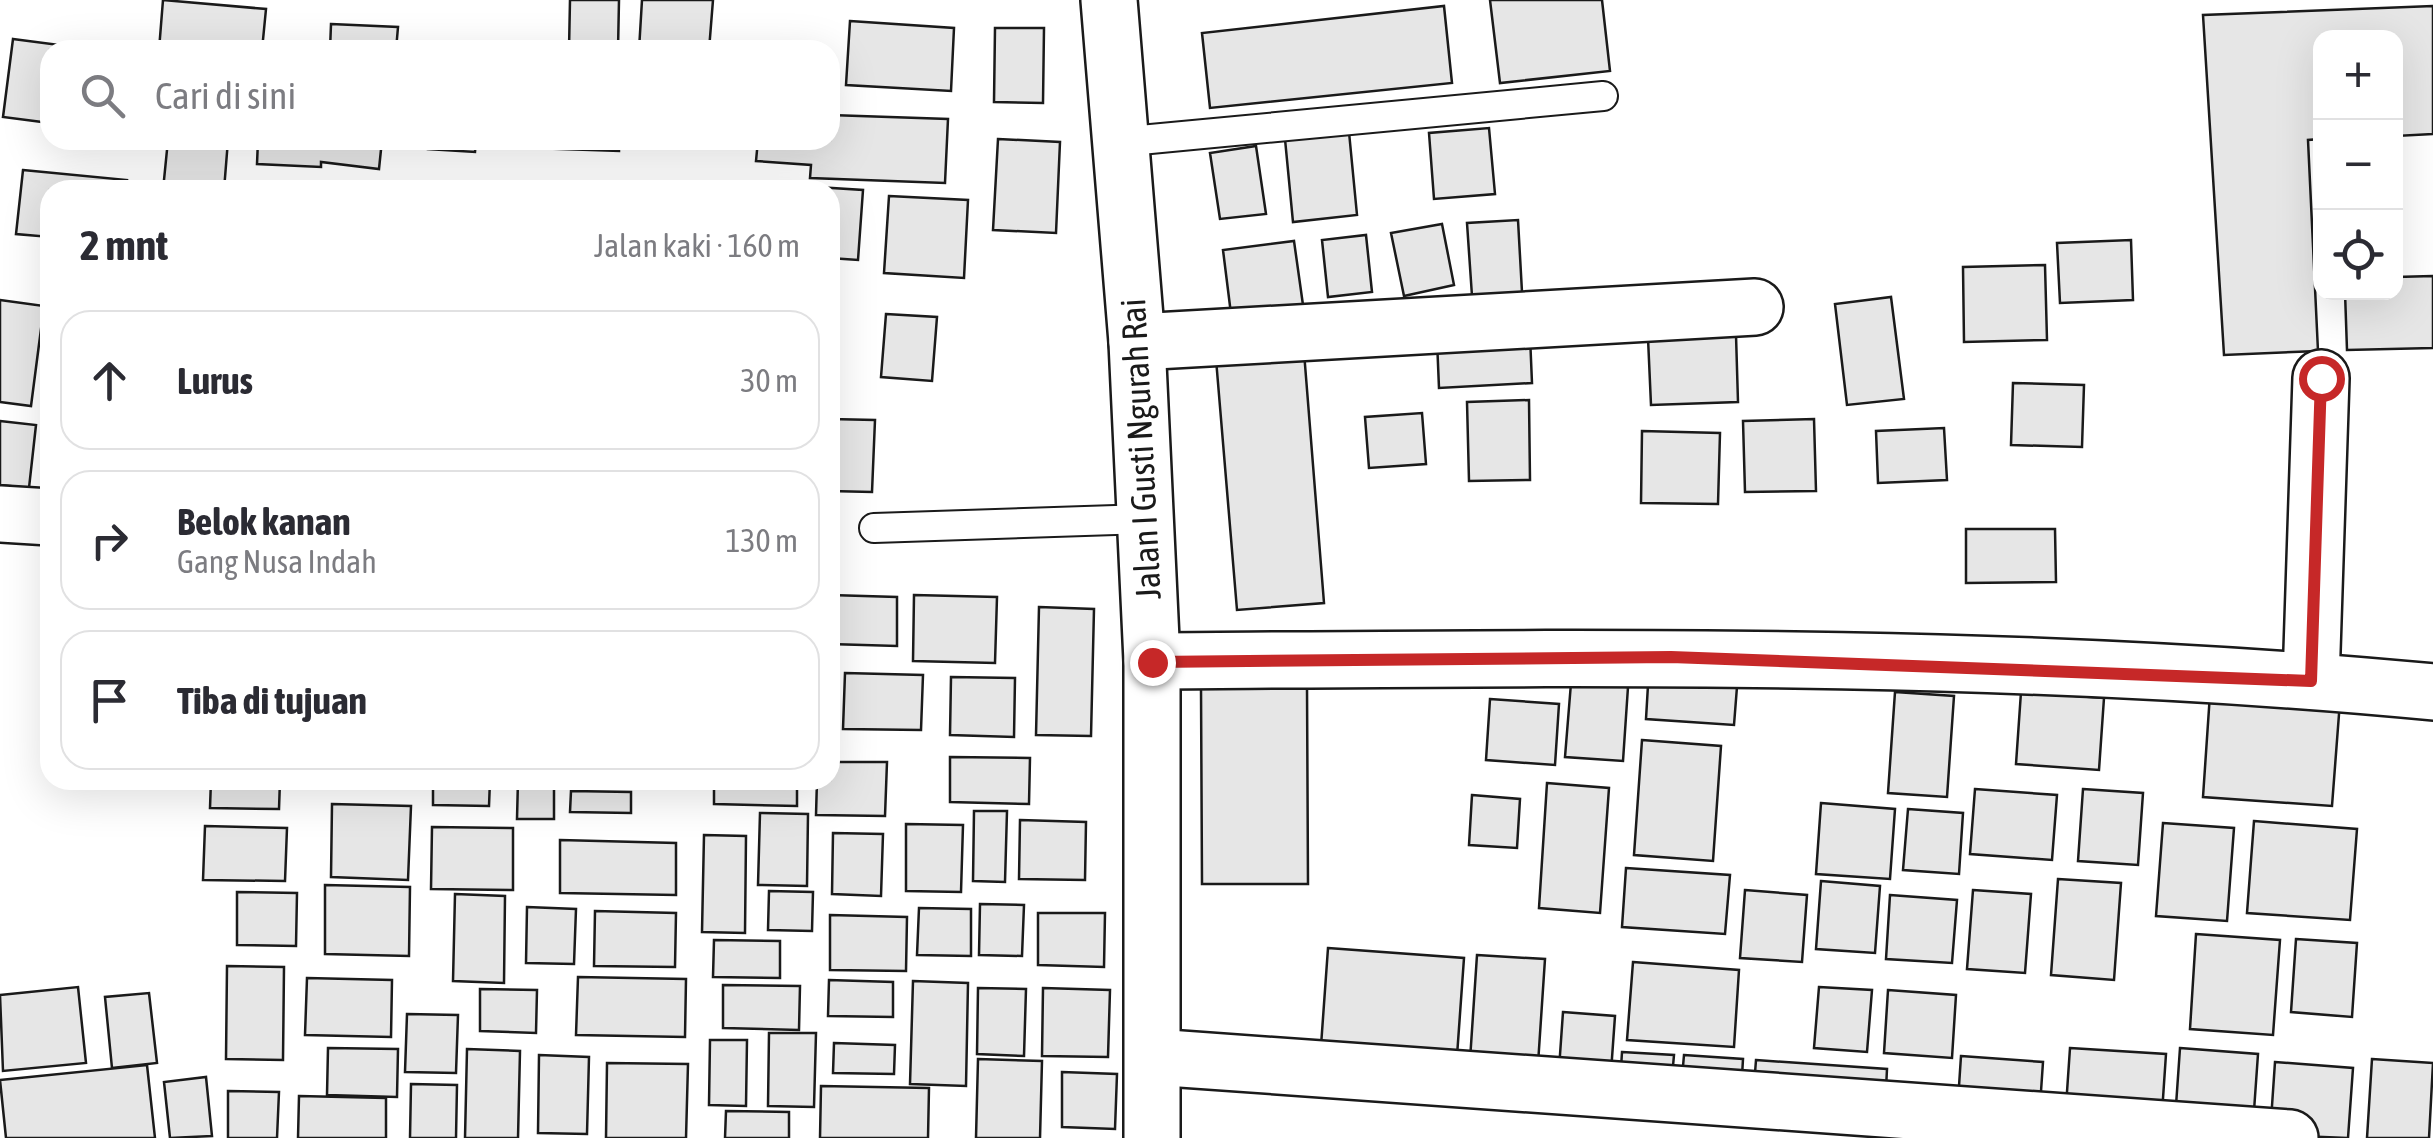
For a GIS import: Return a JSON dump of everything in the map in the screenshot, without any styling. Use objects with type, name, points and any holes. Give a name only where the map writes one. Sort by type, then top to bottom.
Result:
[{"type":"main road","name":"Jalan I Gusti Ngurah Rai","points":[[1108,0],[1137,342],[1152,662],[1152,1138]]},
{"type":"main road","points":[[1137,342],[1755,306]]},
{"type":"main road","points":[[2311,681],[2321,378]]},
{"type":"main road","points":[[0,514],[40,516]]},
{"type":"main road","points":[[1152,662],[1671,657],[2311,681],[2433,692]]},
{"type":"main road","points":[[1153,1056],[2144,1133],[2290,1138]]},
{"type":"lane","points":[[1120,142],[1602,96]]},
{"type":"lane","points":[[874,528],[1146,519]]},
{"type":"building","points":[[163,0],[266,9],[263,40],[160,40]]},
{"type":"building","points":[[570,0],[619,0],[618,40],[569,40]]},
{"type":"building","points":[[642,0],[713,0],[710,40],[640,40]]},
{"type":"building","points":[[1490,0],[1602,0],[1610,71],[1500,83]]},
{"type":"building","points":[[1444,6],[1452,83],[1210,108],[1202,33]]},
{"type":"building","points":[[2433,6],[2433,134],[2403,136],[2403,30],[2313,30],[2313,140],[2308,140],[2318,351],[2224,355],[2203,15]]},
{"type":"building","points":[[850,21],[954,28],[951,91],[846,85]]},
{"type":"building","points":[[331,24],[398,27],[397,40],[330,40]]},
{"type":"building","points":[[995,28],[1044,28],[1043,103],[994,102]]},
{"type":"building","points":[[13,39],[40,42],[40,122],[3,117]]},
{"type":"building","points":[[840,115],[948,119],[945,183],[810,178],[811,165],[756,161],[757,150],[840,150]]},
{"type":"building","points":[[1489,128],[1495,194],[1434,199],[1429,133]]},
{"type":"building","points":[[1349,132],[1357,215],[1293,222],[1285,139]]},
{"type":"building","points":[[998,139],[1060,142],[1056,233],[993,230]]},
{"type":"building","points":[[1256,146],[1266,214],[1220,219],[1210,153]]},
{"type":"building","points":[[167,150],[227,150],[225,180],[164,180]]},
{"type":"building","points":[[258,150],[381,150],[379,169],[321,162],[321,167],[257,164]]},
{"type":"building","points":[[23,170],[127,180],[40,180],[40,236],[16,234]]},
{"type":"building","points":[[840,189],[863,190],[858,260],[840,259]]},
{"type":"building","points":[[889,196],[968,200],[964,278],[884,273]]},
{"type":"building","points":[[1518,220],[1522,292],[1472,296],[1467,223]]},
{"type":"building","points":[[1442,224],[1454,285],[1404,296],[1391,233]]},
{"type":"building","points":[[1366,235],[1372,292],[1328,297],[1322,240]]},
{"type":"building","points":[[2131,240],[2133,300],[2060,303],[2057,243]]},
{"type":"building","points":[[1294,241],[1303,305],[1231,314],[1223,250]]},
{"type":"building","points":[[2045,265],[2047,340],[1964,342],[1963,267]]},
{"type":"building","points":[[2433,276],[2433,348],[2347,350],[2345,300],[2403,300],[2403,277]]},
{"type":"building","points":[[1891,297],[1904,399],[1847,405],[1835,304]]},
{"type":"building","points":[[0,300],[40,305],[31,406],[0,402]]},
{"type":"building","points":[[886,314],[937,317],[932,381],[881,377]]},
{"type":"building","points":[[1736,335],[1738,402],[1651,405],[1648,338]]},
{"type":"building","points":[[1530,336],[1532,383],[1439,388],[1437,340]]},
{"type":"building","points":[[1304,352],[1324,603],[1237,610],[1216,359]]},
{"type":"building","points":[[2013,383],[2084,385],[2082,447],[2011,445]]},
{"type":"building","points":[[1529,400],[1530,480],[1469,481],[1467,402]]},
{"type":"building","points":[[1422,413],[1426,464],[1369,468],[1365,417]]},
{"type":"building","points":[[840,419],[875,420],[872,492],[840,491]]},
{"type":"building","points":[[1814,419],[1816,491],[1745,492],[1743,421]]},
{"type":"building","points":[[0,421],[36,425],[29,488],[0,485]]},
{"type":"building","points":[[1944,428],[1947,480],[1878,483],[1876,431]]},
{"type":"building","points":[[1642,431],[1720,433],[1718,504],[1641,503]]},
{"type":"building","points":[[1966,529],[2055,529],[2056,582],[1966,583]]},
{"type":"building","points":[[840,595],[897,597],[897,646],[840,644]]},
{"type":"building","points":[[914,595],[997,597],[995,663],[913,661]]},
{"type":"building","points":[[1039,607],[1094,609],[1091,736],[1036,735]]},
{"type":"building","points":[[1649,668],[1738,674],[1734,725],[1646,719]]},
{"type":"building","points":[[845,673],[923,675],[921,730],[843,729]]},
{"type":"building","points":[[951,677],[1015,678],[1014,737],[950,735]]},
{"type":"building","points":[[2211,679],[2341,688],[2332,806],[2203,797]]},
{"type":"building","points":[[1571,683],[1628,687],[1623,761],[1565,757]]},
{"type":"building","points":[[1307,687],[1308,884],[1202,884],[1201,688]]},
{"type":"building","points":[[1895,692],[1954,696],[1947,797],[1888,793]]},
{"type":"building","points":[[2021,692],[2104,698],[2099,770],[2016,764]]},
{"type":"building","points":[[1490,699],[1559,704],[1555,765],[1486,760]]},
{"type":"building","points":[[1642,740],[1721,746],[1713,861],[1634,855]]},
{"type":"building","points":[[950,757],[1030,758],[1029,804],[950,802]]},
{"type":"building","points":[[840,762],[887,762],[885,816],[816,815],[817,790],[840,790]]},
{"type":"building","points":[[1547,783],[1609,788],[1600,913],[1539,908]]},
{"type":"building","points":[[1975,789],[2057,795],[2052,860],[1970,854]]},
{"type":"building","points":[[2083,789],[2143,793],[2138,865],[2078,861]]},
{"type":"building","points":[[211,790],[280,790],[279,809],[210,808]]},
{"type":"building","points":[[433,790],[490,790],[489,806],[433,805]]},
{"type":"building","points":[[518,790],[554,790],[554,819],[517,819]]},
{"type":"building","points":[[714,790],[797,790],[797,806],[714,804]]},
{"type":"building","points":[[571,791],[631,792],[631,813],[570,812]]},
{"type":"building","points":[[1472,795],[1520,799],[1517,848],[1469,845]]},
{"type":"building","points":[[1821,803],[1895,809],[1890,879],[1816,874]]},
{"type":"building","points":[[332,804],[411,806],[408,880],[331,877]]},
{"type":"building","points":[[1908,809],[1963,813],[1959,874],[1903,870]]},
{"type":"building","points":[[974,811],[1007,811],[1005,882],[973,881]]},
{"type":"building","points":[[760,813],[808,814],[807,886],[758,885]]},
{"type":"building","points":[[1020,820],[1086,822],[1085,880],[1019,879]]},
{"type":"building","points":[[2254,821],[2357,829],[2350,920],[2247,913]]},
{"type":"building","points":[[2163,823],[2234,828],[2227,921],[2156,916]]},
{"type":"building","points":[[906,824],[963,825],[961,892],[906,891]]},
{"type":"building","points":[[205,826],[287,828],[285,881],[203,880]]},
{"type":"building","points":[[432,827],[513,828],[513,890],[431,889]]},
{"type":"building","points":[[833,833],[883,834],[881,896],[832,894]]},
{"type":"building","points":[[704,835],[746,836],[745,933],[702,932]]},
{"type":"building","points":[[560,840],[676,843],[676,895],[560,893]]},
{"type":"building","points":[[1626,868],[1730,875],[1725,934],[1622,927]]},
{"type":"building","points":[[2058,879],[2121,883],[2114,980],[2051,975]]},
{"type":"building","points":[[1821,881],[1880,886],[1875,953],[1816,949]]},
{"type":"building","points":[[325,885],[410,887],[409,956],[325,954]]},
{"type":"building","points":[[1745,890],[1807,895],[1802,962],[1740,958]]},
{"type":"building","points":[[1973,890],[2031,894],[2025,973],[1967,969]]},
{"type":"building","points":[[769,891],[813,892],[812,931],[768,930]]},
{"type":"building","points":[[237,892],[297,893],[296,946],[237,945]]},
{"type":"building","points":[[455,894],[505,896],[504,983],[453,981]]},
{"type":"building","points":[[1890,895],[1957,900],[1952,963],[1886,959]]},
{"type":"building","points":[[980,904],[1024,905],[1022,956],[979,955]]},
{"type":"building","points":[[527,907],[576,909],[574,964],[526,963]]},
{"type":"building","points":[[919,908],[971,909],[971,956],[917,955]]},
{"type":"building","points":[[595,911],[676,913],[675,967],[594,966]]},
{"type":"building","points":[[1038,913],[1105,913],[1104,967],[1038,965]]},
{"type":"building","points":[[830,915],[907,917],[906,971],[830,970]]},
{"type":"building","points":[[2196,934],[2280,940],[2273,1035],[2190,1029]]},
{"type":"building","points":[[2296,939],[2357,943],[2352,1017],[2291,1012]]},
{"type":"building","points":[[714,940],[780,941],[780,978],[713,977]]},
{"type":"building","points":[[1328,948],[1464,958],[1456,1070],[1320,1060]]},
{"type":"building","points":[[1477,955],[1545,959],[1537,1079],[1469,1075]]},
{"type":"building","points":[[1633,962],[1739,970],[1734,1047],[1627,1040]]},
{"type":"building","points":[[227,966],[284,967],[283,1060],[226,1059]]},
{"type":"building","points":[[578,977],[686,979],[685,1037],[576,1035]]},
{"type":"building","points":[[307,978],[392,980],[391,1037],[305,1035]]},
{"type":"building","points":[[829,980],[893,982],[893,1017],[828,1016]]},
{"type":"building","points":[[913,981],[968,983],[966,1086],[910,1084]]},
{"type":"building","points":[[723,985],[800,986],[799,1030],[723,1028]]},
{"type":"building","points":[[78,987],[86,1063],[3,1071],[0,995]]},
{"type":"building","points":[[1819,987],[1872,990],[1867,1052],[1814,1048]]},
{"type":"building","points":[[978,988],[1026,989],[1024,1056],[977,1054]]},
{"type":"building","points":[[1043,988],[1110,990],[1108,1057],[1042,1056]]},
{"type":"building","points":[[480,989],[537,990],[536,1033],[480,1031]]},
{"type":"building","points":[[1888,990],[1956,995],[1952,1058],[1884,1053]]},
{"type":"building","points":[[149,993],[157,1063],[112,1068],[105,997]]},
{"type":"building","points":[[1563,1012],[1615,1016],[1611,1072],[1559,1069]]},
{"type":"building","points":[[407,1014],[458,1015],[456,1073],[405,1072]]},
{"type":"building","points":[[769,1033],[816,1033],[814,1107],[768,1106]]},
{"type":"building","points":[[710,1040],[747,1040],[746,1106],[709,1105]]},
{"type":"building","points":[[834,1043],[895,1045],[894,1074],[833,1073]]},
{"type":"building","points":[[328,1048],[398,1049],[397,1097],[327,1095]]},
{"type":"building","points":[[2070,1048],[2166,1054],[2161,1128],[2065,1121]]},
{"type":"building","points":[[2180,1048],[2258,1054],[2253,1125],[2175,1120]]},
{"type":"building","points":[[467,1049],[520,1051],[518,1138],[465,1138]]},
{"type":"building","points":[[1622,1052],[1674,1055],[1671,1088],[1620,1084]]},
{"type":"building","points":[[539,1055],[589,1057],[587,1134],[538,1133]]},
{"type":"building","points":[[1684,1055],[1743,1059],[1741,1094],[1681,1089]]},
{"type":"building","points":[[1961,1056],[2043,1062],[2040,1106],[1958,1101]]},
{"type":"building","points":[[978,1059],[1042,1061],[1040,1138],[976,1138]]},
{"type":"building","points":[[2372,1059],[2433,1063],[2429,1138],[2367,1138]]},
{"type":"building","points":[[1756,1060],[1887,1069],[1885,1109],[1753,1099]]},
{"type":"building","points":[[2275,1062],[2353,1068],[2348,1138],[2270,1135]]},
{"type":"building","points":[[607,1063],[688,1064],[686,1138],[606,1138]]},
{"type":"building","points":[[147,1065],[155,1138],[6,1138],[0,1080]]},
{"type":"building","points":[[1062,1072],[1117,1074],[1115,1129],[1062,1127]]},
{"type":"building","points":[[206,1077],[212,1136],[170,1138],[164,1082]]},
{"type":"building","points":[[411,1084],[457,1085],[456,1138],[410,1138]]},
{"type":"building","points":[[821,1086],[929,1088],[928,1138],[820,1138]]},
{"type":"building","points":[[228,1091],[279,1092],[277,1138],[228,1138]]},
{"type":"building","points":[[299,1096],[386,1098],[386,1138],[298,1138]]},
{"type":"building","points":[[726,1111],[789,1112],[789,1138],[725,1138]]},
{"type":"route","points":[[1152,662],[1671,657],[2311,681],[2321,378]]}]
